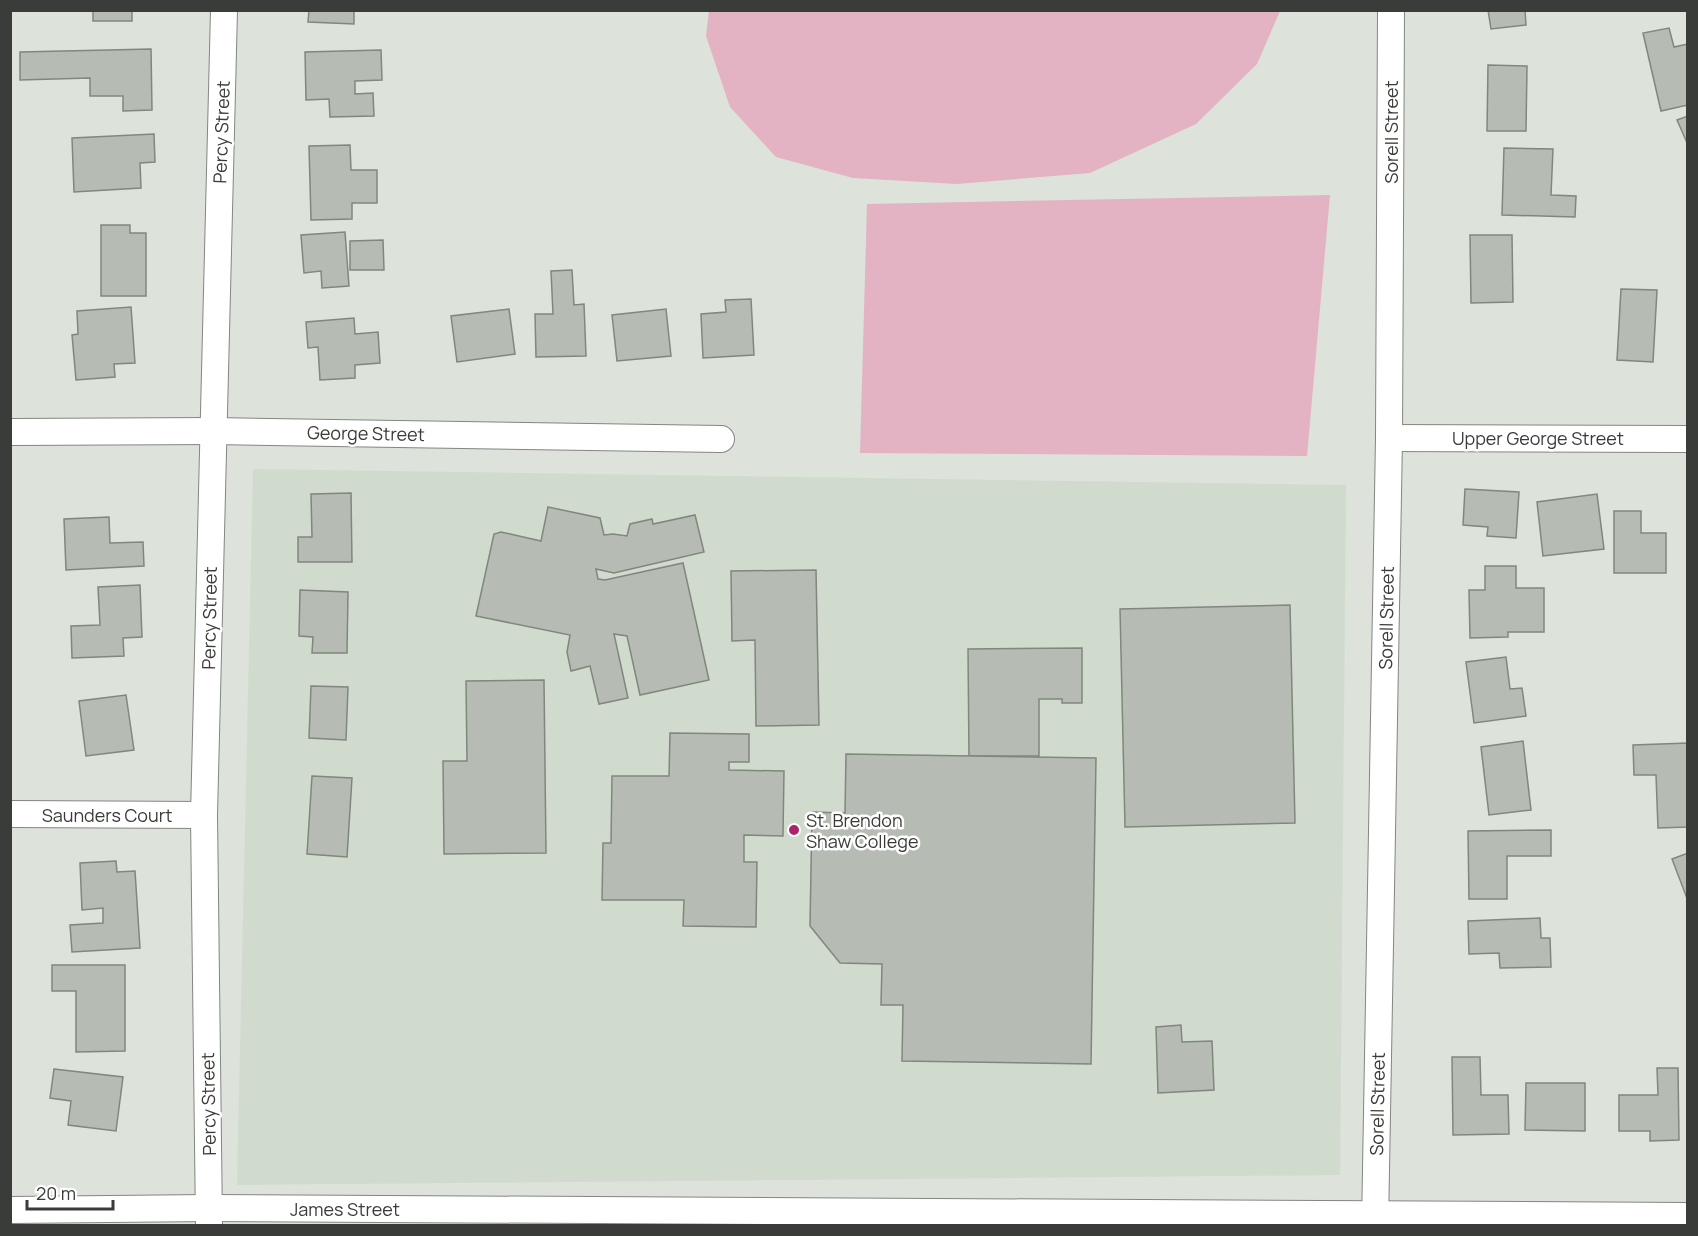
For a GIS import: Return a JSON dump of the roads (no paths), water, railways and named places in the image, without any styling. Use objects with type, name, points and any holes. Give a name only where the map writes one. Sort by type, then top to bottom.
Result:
[{"type":"street","name":"Percy Street","points":[[209,1217],[204,815],[224,10]]},
{"type":"street","name":"Sorell Street","points":[[1375,1221],[1389,438],[1391,10]]},
{"type":"street","name":"George Street","points":[[10,432],[213,431],[721,439]]},
{"type":"street","name":"Upper George Street","points":[[1389,438],[1688,439]]},
{"type":"street","name":"Saunders Court","points":[[10,814],[204,815]]},
{"type":"street","name":"James Street","points":[[10,1210],[209,1217],[1375,1221],[1688,1216]]},
{"type":"place","name":"St. Brendon Shaw College","points":[[794,830]]}]
